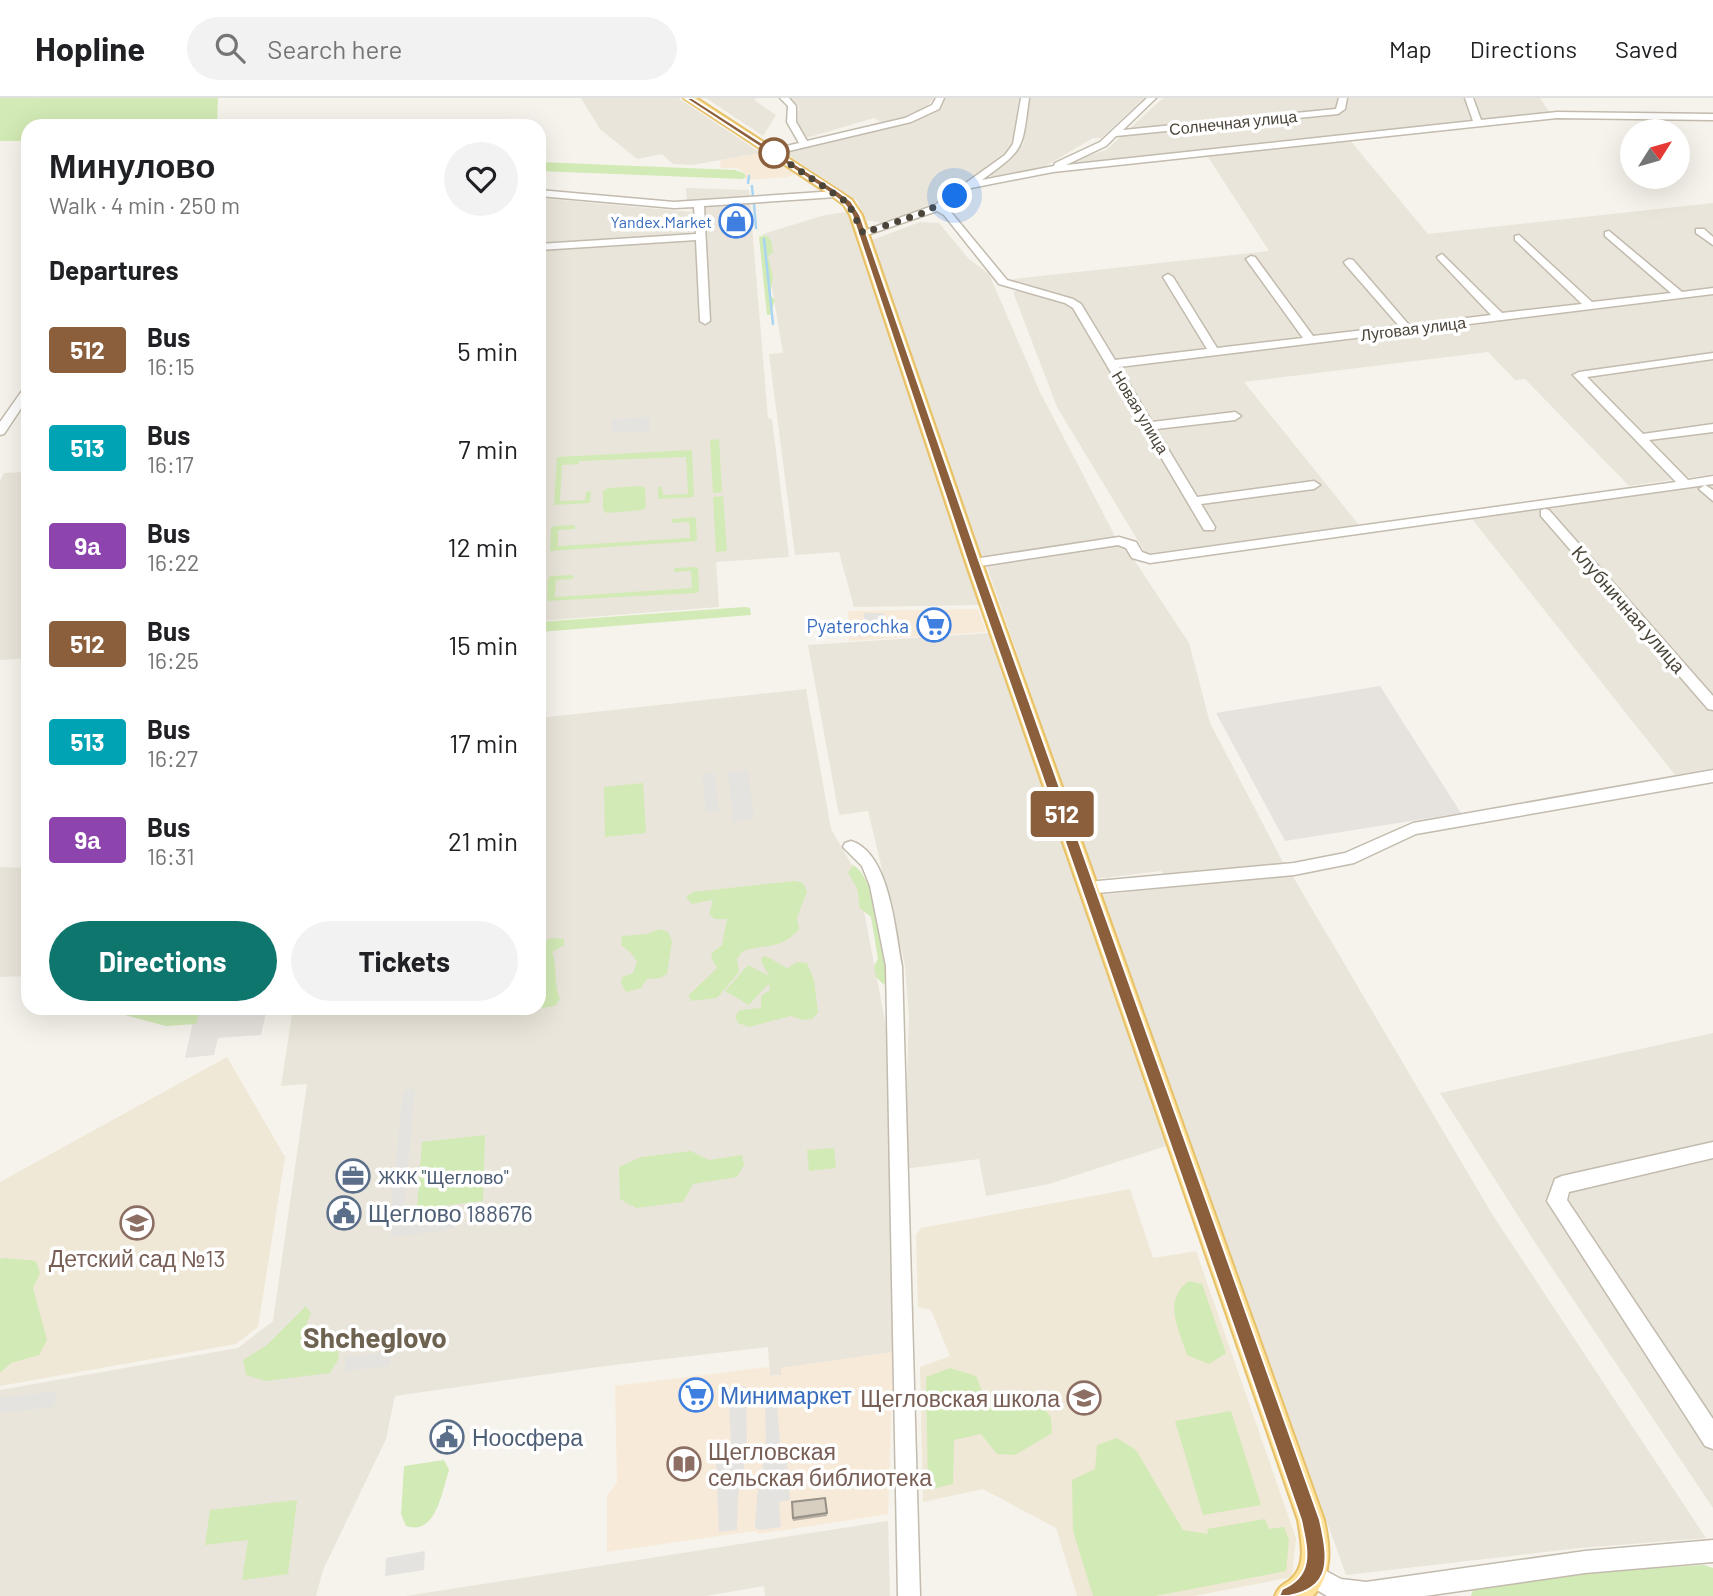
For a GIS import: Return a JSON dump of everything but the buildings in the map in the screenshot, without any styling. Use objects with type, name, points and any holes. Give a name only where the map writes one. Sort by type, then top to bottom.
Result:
[{"type":"main road","points":[[689,98],[848,203],[863,233],[1087,888],[1311,1520],[1317,1550],[1313,1575],[1302,1590],[1289,1596]]},
{"type":"street","points":[[784,98],[792,106],[790,116],[794,130],[805,144]]},
{"type":"street","points":[[772,152],[908,120],[936,107],[940,98]]},
{"type":"street","points":[[863,233],[938,207],[1008,157],[1018,144],[1025,98]]},
{"type":"street","points":[[1053,169],[1073,156],[1096,148],[1152,98]]},
{"type":"street","name":"Солнечная улица","points":[[1113,134],[1338,111],[1343,98]]},
{"type":"street","points":[[1469,98],[1478,124]]},
{"type":"street","points":[[971,185],[1053,169],[1557,116],[1713,117]]},
{"type":"street","points":[[546,194],[674,205],[836,194]]},
{"type":"street","points":[[699,203],[705,321]]},
{"type":"street","name":"Новая улица","points":[[938,207],[947,213],[1003,282],[1069,300],[1077,306],[1209,527]]},
{"type":"street","points":[[1700,231],[1713,242]]},
{"type":"street","points":[[1609,234],[1680,295]]},
{"type":"street","points":[[546,247],[701,237]]},
{"type":"street","points":[[1518,238],[1590,306]]},
{"type":"street","points":[[1442,257],[1499,317]]},
{"type":"street","points":[[1251,259],[1310,340]]},
{"type":"street","points":[[1349,262],[1407,329]]},
{"type":"street","points":[[1168,277],[1214,352]]},
{"type":"street","name":"Луговая улица","points":[[1112,364],[1713,291]]},
{"type":"street","points":[[1685,484],[1579,375],[1713,356]]},
{"type":"street","points":[[0,431],[21,400]]},
{"type":"street","points":[[1149,426],[1235,416]]},
{"type":"street","points":[[1640,438],[1713,428]]},
{"type":"street","points":[[974,563],[1119,541],[1131,545],[1137,555],[1150,559],[1685,484],[1711,489]]},
{"type":"street","points":[[1193,501],[1314,485]]},
{"type":"street","name":"Клубничная улица","points":[[1545,513],[1713,705]]},
{"type":"street","points":[[1087,888],[1294,869],[1348,859],[1413,829],[1713,776]]},
{"type":"street","points":[[851,848],[867,862],[878,886],[894,966],[909,1596]]},
{"type":"street","points":[[1712,1432],[1558,1202],[1562,1185],[1713,1150]]},
{"type":"street","points":[[1313,1575],[1338,1590],[1366,1593],[1585,1562],[1713,1551]]},
{"type":"shaded area","points":[[581,98],[678,98],[761,153],[692,165],[673,164],[662,154],[637,159],[600,129]]},
{"type":"shaded area","points":[[706,98],[757,98],[754,100],[776,115],[763,136]]},
{"type":"shaded area","points":[[791,98],[934,98],[920,114],[883,123],[874,118],[806,138],[797,129],[799,106]]},
{"type":"shaded area","points":[[942,98],[1019,98],[1013,147],[947,198],[882,223],[866,220],[857,201],[785,153],[788,150],[917,120],[935,111]]},
{"type":"shaded area","points":[[1030,98],[1144,98],[1101,138],[1093,138],[1044,167],[992,177],[989,175],[1011,159],[1023,144]]},
{"type":"shaded area","points":[[1163,98],[1540,98],[1549,112],[1075,164],[1078,159],[1106,150]]},
{"type":"shaded area","points":[[1349,139],[1428,234],[1713,203],[1713,474],[1629,486],[1525,379],[1515,380],[1488,352],[1244,382],[1359,525],[1146,554],[1057,407],[1013,292],[1020,290],[1013,279],[1269,251],[1206,154]]},
{"type":"shaded area","points":[[761,153],[797,174],[746,180],[745,173],[738,168],[720,168],[721,160]]},
{"type":"shaded area","points":[[686,188],[749,190],[768,418],[772,419],[789,557],[716,562],[719,607],[546,620],[546,199],[692,212],[692,206],[687,202]]},
{"type":"shaded area","points":[[847,212],[980,605],[854,607],[839,552],[795,555],[769,354],[783,353],[763,234],[825,215]]},
{"type":"shaded area","points":[[920,222],[939,223],[969,259],[989,274],[1040,392],[1116,538],[982,558],[872,240]]},
{"type":"shaded area","points":[[649,417],[650,431],[611,433],[612,419]]},
{"type":"shaded area","points":[[21,472],[21,658],[0,660],[0,481],[4,473]]},
{"type":"shaded area","points":[[1713,483],[1713,768],[1675,775],[1472,519]]},
{"type":"shaded area","points":[[1112,545],[1127,549],[1189,643],[1210,723],[1285,866],[1166,876],[1161,871],[1095,879],[986,564]]},
{"type":"shaded area","points":[[978,609],[986,632],[849,641],[848,611]]},
{"type":"shaded area","points":[[864,613],[884,613],[886,635],[855,637],[854,621],[864,620]]},
{"type":"shaded area","points":[[990,633],[1166,1146],[1049,1184],[986,1196],[979,1159],[904,1169],[909,1017],[905,965],[868,811],[839,815],[808,645]]},
{"type":"shaded area","points":[[1380,686],[1461,813],[1285,841],[1216,713]]},
{"type":"shaded area","points":[[806,689],[831,829],[857,874],[887,1032],[893,1352],[781,1368],[781,1375],[770,1376],[768,1347],[605,1366],[395,1396],[386,1439],[323,1570],[316,1596],[0,1596],[0,1390],[238,1348],[273,1321],[307,1084],[281,1086],[292,1015],[546,1015],[546,717]]},
{"type":"shaded area","points":[[748,770],[754,819],[733,822],[728,772]]},
{"type":"shaded area","points":[[715,773],[719,812],[706,813],[702,774]]},
{"type":"shaded area","points":[[0,867],[21,868],[21,976],[0,977]]},
{"type":"shaded area","points":[[1292,875],[1492,1214],[1706,1538],[1580,1548],[1346,1575],[1101,895]]},
{"type":"shaded area","points":[[194,1015],[265,1015],[261,1035],[218,1038],[214,1055],[185,1058]]},
{"type":"shaded area","points":[[1713,1033],[1713,1508],[1538,1247],[1440,1093]]},
{"type":"shaded area","name":"Детский сад №13","points":[[227,1057],[285,1157],[258,1327],[236,1344],[0,1386],[0,1182]]},
{"type":"shaded area","points":[[415,1089],[404,1211],[391,1212],[403,1090]]},
{"type":"shaded area","name":"Щегловская школа","points":[[1130,1189],[1153,1258],[1196,1251],[1296,1538],[1292,1577],[1194,1596],[1077,1596],[1056,1528],[983,1489],[923,1502],[920,1367],[950,1356],[931,1310],[918,1307],[916,1235],[921,1228]]},
{"type":"shaded area","points":[[456,1218],[455,1229],[390,1237],[391,1226]]},
{"type":"shaded area","points":[[391,1352],[390,1366],[345,1371],[346,1357]]},
{"type":"shaded area","points":[[893,1352],[888,1514],[759,1534],[754,1531],[607,1552],[607,1496],[617,1482],[615,1386],[769,1367],[770,1376],[781,1375],[781,1368]]},
{"type":"shaded area","points":[[746,1386],[747,1451],[738,1496],[737,1530],[719,1532],[716,1461],[732,1459],[728,1388]]},
{"type":"shaded area","points":[[58,1391],[54,1407],[0,1413],[0,1398]]},
{"type":"shaded area","points":[[776,1394],[781,1452],[786,1452],[790,1500],[779,1502],[781,1527],[760,1530],[755,1528],[757,1497],[766,1450],[765,1396]]},
{"type":"shaded area","points":[[888,1521],[890,1596],[765,1596],[764,1586],[706,1596],[406,1596]]},
{"type":"shaded area","points":[[425,1551],[424,1570],[385,1576],[386,1558]]},
{"type":"green space","points":[[0,98],[218,98],[217,119],[21,119],[21,141],[0,141]]},
{"type":"green space","points":[[546,162],[735,170],[744,173],[746,177],[742,179],[546,171]]},
{"type":"green space","points":[[765,235],[771,240],[773,253],[768,256],[773,277],[770,295],[775,300],[770,315],[767,315],[759,237]]},
{"type":"green space","points":[[719,439],[722,492],[713,493],[710,440]]},
{"type":"green space","points":[[692,450],[694,497],[658,499],[658,487],[662,487],[663,495],[688,494],[686,457],[579,461],[579,464],[562,465],[560,501],[585,500],[586,492],[591,491],[590,503],[554,505],[557,457]]},
{"type":"green space","points":[[608,488],[645,488],[646,508],[607,513],[603,510],[603,491]]},
{"type":"green space","points":[[723,496],[727,551],[716,552],[713,497]]},
{"type":"green space","points":[[672,519],[696,519],[697,541],[550,551],[551,528],[554,526],[575,525],[575,529],[558,530],[558,546],[690,538],[689,522],[672,523]]},
{"type":"green space","points":[[674,568],[698,568],[699,591],[696,593],[547,601],[548,578],[551,576],[573,575],[573,579],[556,580],[555,597],[692,588],[691,571],[674,572]]},
{"type":"green space","points":[[745,607],[750,608],[751,615],[546,631],[546,621]]},
{"type":"green space","points":[[643,783],[646,833],[605,837],[604,787]]},
{"type":"green space","points":[[853,865],[861,872],[872,895],[886,966],[884,985],[876,977],[874,966],[878,959],[871,917],[860,908],[857,888],[848,873]]},
{"type":"green space","points":[[795,881],[803,883],[807,891],[797,918],[799,930],[778,944],[743,951],[737,959],[739,972],[717,998],[691,1001],[689,995],[717,968],[711,958],[713,952],[722,945],[727,919],[714,919],[709,913],[713,902],[711,900],[692,904],[686,897],[693,892]]},
{"type":"green space","points":[[659,929],[668,932],[672,941],[667,974],[660,978],[647,979],[641,988],[626,992],[621,983],[622,977],[633,973],[637,962],[621,945],[622,936],[647,934]]},
{"type":"green space","points":[[564,939],[564,945],[552,952],[560,999],[555,1006],[546,1008],[546,940]]},
{"type":"green space","points":[[763,956],[788,968],[797,962],[807,963],[814,980],[818,1013],[812,1019],[803,1020],[791,1016],[749,1027],[738,1023],[735,1016],[740,1010],[761,1008],[761,996],[770,990],[769,983],[749,1005],[725,991],[748,965],[769,976],[761,961]]},
{"type":"green space","points":[[125,1015],[198,1015],[196,1024],[166,1026]]},
{"type":"green space","points":[[485,1135],[483,1201],[417,1209],[422,1142]]},
{"type":"green space","points":[[834,1148],[836,1168],[809,1171],[807,1150]]},
{"type":"green space","points":[[691,1151],[709,1160],[742,1155],[744,1165],[737,1177],[693,1184],[683,1202],[636,1208],[620,1199],[619,1167],[641,1157]]},
{"type":"green space","points":[[0,1259],[36,1261],[40,1273],[33,1288],[47,1340],[39,1355],[11,1363],[0,1373]]},
{"type":"green space","points":[[1189,1281],[1202,1284],[1226,1353],[1209,1364],[1187,1355],[1177,1325],[1174,1306],[1176,1297]]},
{"type":"green space","points":[[306,1306],[311,1314],[306,1324],[311,1333],[334,1332],[339,1358],[330,1373],[265,1381],[246,1375],[243,1360],[267,1345]]},
{"type":"green space","points":[[950,1368],[976,1376],[989,1408],[1020,1403],[1045,1409],[1051,1418],[1052,1433],[1015,1455],[997,1454],[981,1434],[954,1440],[953,1484],[928,1490],[926,1377]]},
{"type":"green space","points":[[1231,1411],[1261,1505],[1203,1515],[1175,1421]]},
{"type":"green space","points":[[1117,1438],[1136,1450],[1183,1530],[1208,1534],[1207,1529],[1265,1519],[1269,1529],[1284,1527],[1289,1540],[1286,1571],[1155,1596],[1093,1596],[1073,1531],[1072,1480],[1095,1469],[1097,1445]]},
{"type":"green space","points":[[444,1460],[449,1470],[431,1518],[416,1527],[406,1526],[401,1514],[404,1466]]},
{"type":"green space","points":[[297,1500],[288,1574],[242,1580],[248,1540],[205,1545],[210,1510]]},
{"type":"green space","points":[[1704,1565],[1713,1568],[1713,1596],[1471,1596],[1474,1587],[1589,1572]]},
{"type":"waterway","points":[[748,183],[749,176]]},
{"type":"waterway","points":[[752,186],[753,197]]},
{"type":"waterway","points":[[754,204],[756,228]]},
{"type":"waterway","points":[[764,239],[773,324]]},
{"type":"bus line","name":"512","points":[[689,98],[836,194],[848,203],[856,215],[1087,888],[1311,1520],[1317,1550],[1313,1575],[1302,1590],[1289,1596]]},
{"type":"place","name":"Yandex.Market","points":[[736,221]]},
{"type":"place","name":"Pyaterochka","points":[[934,625]]},
{"type":"place","name":"ЖКК \"Щеглово\"","points":[[353,1176]]},
{"type":"place","name":"Щеглово 188676","points":[[344,1213]]},
{"type":"place","name":"Детский сад №13","points":[[137,1223]]},
{"type":"place","name":"Минимаркет","points":[[696,1395]]},
{"type":"place","name":"Щегловская школа","points":[[1084,1398]]},
{"type":"place","name":"Ноосфера","points":[[447,1437]]},
{"type":"place","name":"Щегловская сельская библиотека","points":[[684,1464]]},
{"type":"district","name":"Shcheglovo","points":[[375,1337]]},
{"type":"route","points":[[774,153],[772,152],[848,203],[863,233],[938,207],[955,196]]}]
